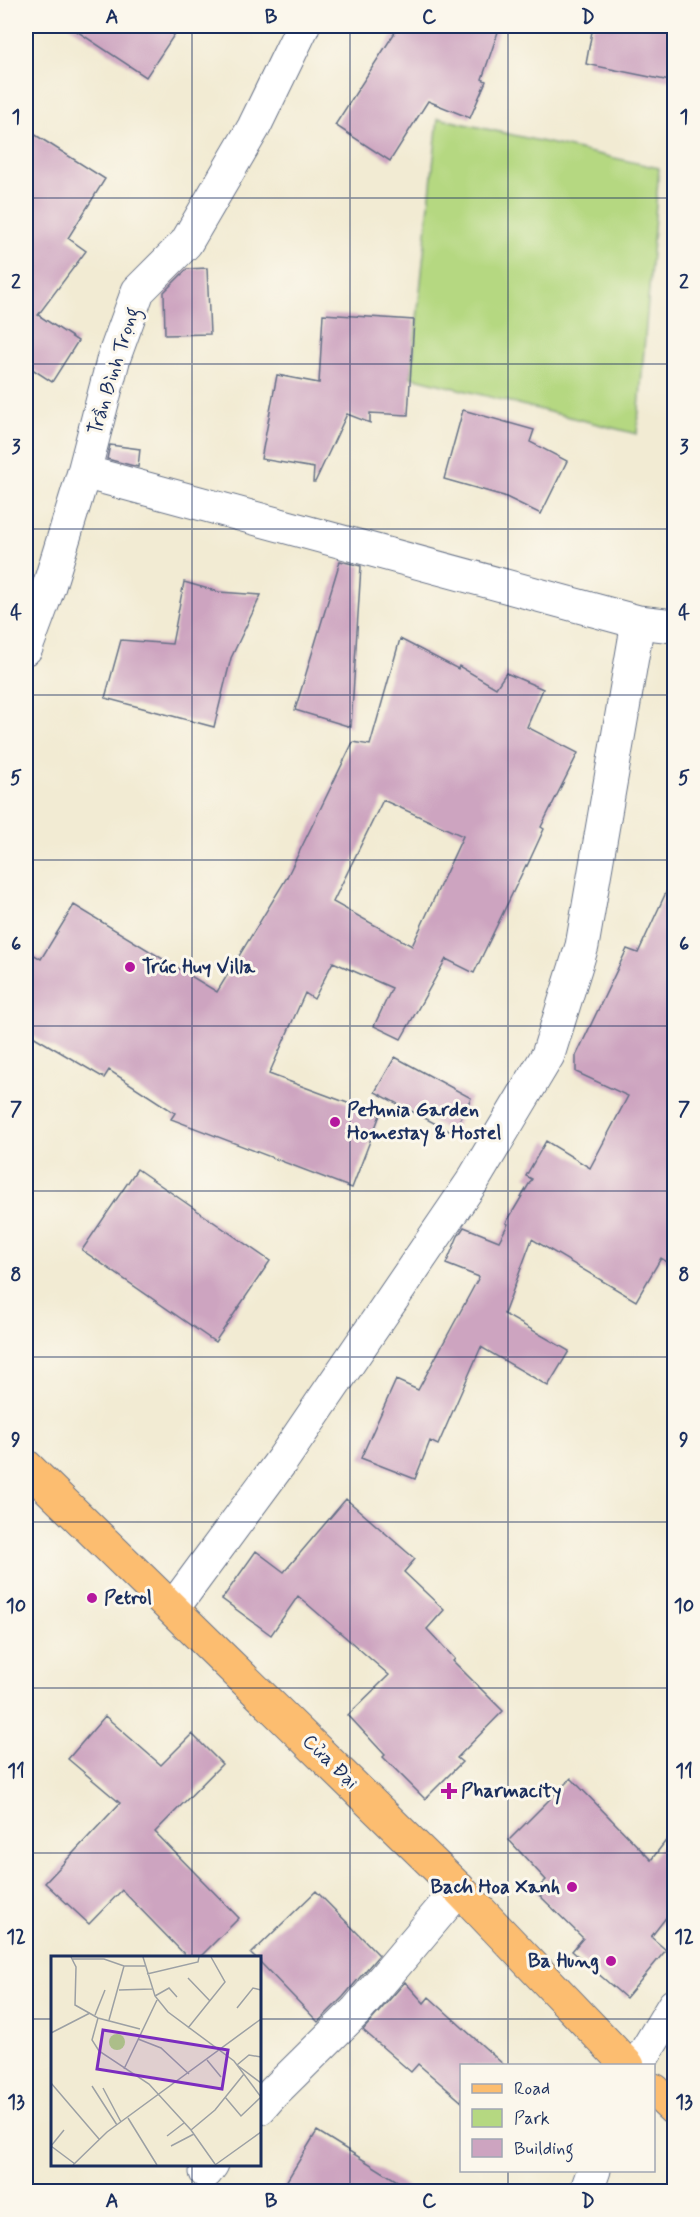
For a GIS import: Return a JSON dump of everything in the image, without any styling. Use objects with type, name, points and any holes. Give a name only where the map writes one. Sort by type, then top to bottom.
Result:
[{"type":"main road","name":"Cửa Đại","points":[[26,1466],[174,1608],[459,1889],[626,2064]]},
{"type":"main road","points":[[655,2091],[675,2109]]},
{"type":"street","name":"Trần Bình Trọng","points":[[26,648],[49,586],[84,472],[114,357],[138,291],[186,243],[254,127],[303,26]]},
{"type":"street","points":[[84,472],[638,622],[675,626]]},
{"type":"street","points":[[174,1608],[283,1459],[472,1182],[548,1055],[582,946],[638,622]]},
{"type":"street","points":[[261,2108],[357,2010],[459,1889]]},
{"type":"street","points":[[638,2064],[675,2005]]},
{"type":"street","points":[[586,2192],[593,2172]]},
{"type":"green space","points":[[438,118],[659,168],[637,434],[411,377]]},
{"type":"building","points":[[69,26],[180,26],[146,77]]},
{"type":"building","points":[[399,26],[500,26],[482,79],[486,81],[470,118],[428,101],[390,161],[335,125]]},
{"type":"building","points":[[593,26],[675,26],[675,82],[586,64]]},
{"type":"building","points":[[26,129],[105,179],[68,238],[86,251],[38,315],[78,341],[52,382],[26,365]]},
{"type":"building","points":[[207,268],[210,334],[165,335],[164,292],[187,269]]},
{"type":"building","points":[[323,314],[414,320],[408,415],[370,413],[370,423],[347,414],[313,482],[314,468],[261,459],[277,375],[319,383]]},
{"type":"building","points":[[463,410],[534,430],[530,442],[567,461],[541,514],[504,496],[444,479]]},
{"type":"building","points":[[110,445],[140,449],[138,467],[107,459]]},
{"type":"building","points":[[340,561],[361,566],[351,727],[295,710]]},
{"type":"building","points":[[184,582],[219,592],[261,595],[231,658],[214,727],[105,698],[121,640],[172,644]]},
{"type":"building","points":[[400,639],[458,669],[459,666],[496,688],[506,673],[543,689],[527,727],[578,753],[541,827],[544,829],[527,866],[474,973],[446,959],[401,1039],[374,1026],[392,988],[333,962],[314,999],[305,993],[269,1074],[380,1115],[352,1188],[171,1119],[175,1113],[109,1070],[104,1078],[26,1032],[26,950],[41,959],[74,905],[217,992],[286,879],[353,742],[370,745]],"holes":[[[383,800],[463,836],[412,946],[333,902]]]},
{"type":"building","points":[[675,873],[675,1267],[661,1258],[636,1301],[532,1239],[504,1314],[569,1351],[548,1386],[481,1347],[438,1445],[430,1441],[415,1479],[361,1458],[396,1380],[418,1390],[479,1277],[446,1264],[464,1227],[499,1241],[508,1224],[506,1223],[532,1179],[526,1176],[546,1141],[590,1168],[628,1096],[576,1072],[576,1056],[627,949],[638,953]]},
{"type":"building","points":[[395,1057],[471,1098],[453,1133],[375,1092]]},
{"type":"building","points":[[137,1169],[270,1261],[215,1342],[82,1250]]},
{"type":"building","points":[[346,1499],[415,1559],[404,1572],[444,1610],[427,1629],[455,1659],[453,1661],[503,1711],[457,1758],[462,1762],[425,1799],[383,1757],[385,1755],[348,1715],[389,1675],[298,1596],[271,1635],[222,1599],[256,1551],[284,1572]]},
{"type":"building","points":[[105,1716],[161,1765],[192,1734],[222,1764],[155,1832],[239,1918],[201,1956],[186,1956],[122,1890],[89,1924],[45,1883],[120,1803],[68,1759]]},
{"type":"building","points":[[571,1778],[651,1860],[675,1829],[675,1906],[651,1937],[666,1950],[626,1998],[572,1951],[583,1938],[535,1891],[546,1880],[509,1840]]},
{"type":"building","points":[[316,1891],[379,1955],[318,2022],[261,1963],[261,1956],[251,1954]]},
{"type":"building","points":[[405,1982],[424,2003],[429,1997],[503,2064],[460,2064],[460,2100],[418,2064],[411,2072],[363,2030]]},
{"type":"building","points":[[317,2131],[415,2192],[280,2192]]},
{"type":"place","name":"Trúc Huy Villa","points":[[130,967]]},
{"type":"place","name":"Petunia Garden Homestay & Hostel","points":[[335,1122]]},
{"type":"place","name":"Petrol","points":[[92,1598]]},
{"type":"place","name":"Pharmacity","points":[[449,1791]]},
{"type":"place","name":"Bach Hoa Xanh","points":[[572,1887]]},
{"type":"place","name":"Ba Hung","points":[[611,1961]]}]
